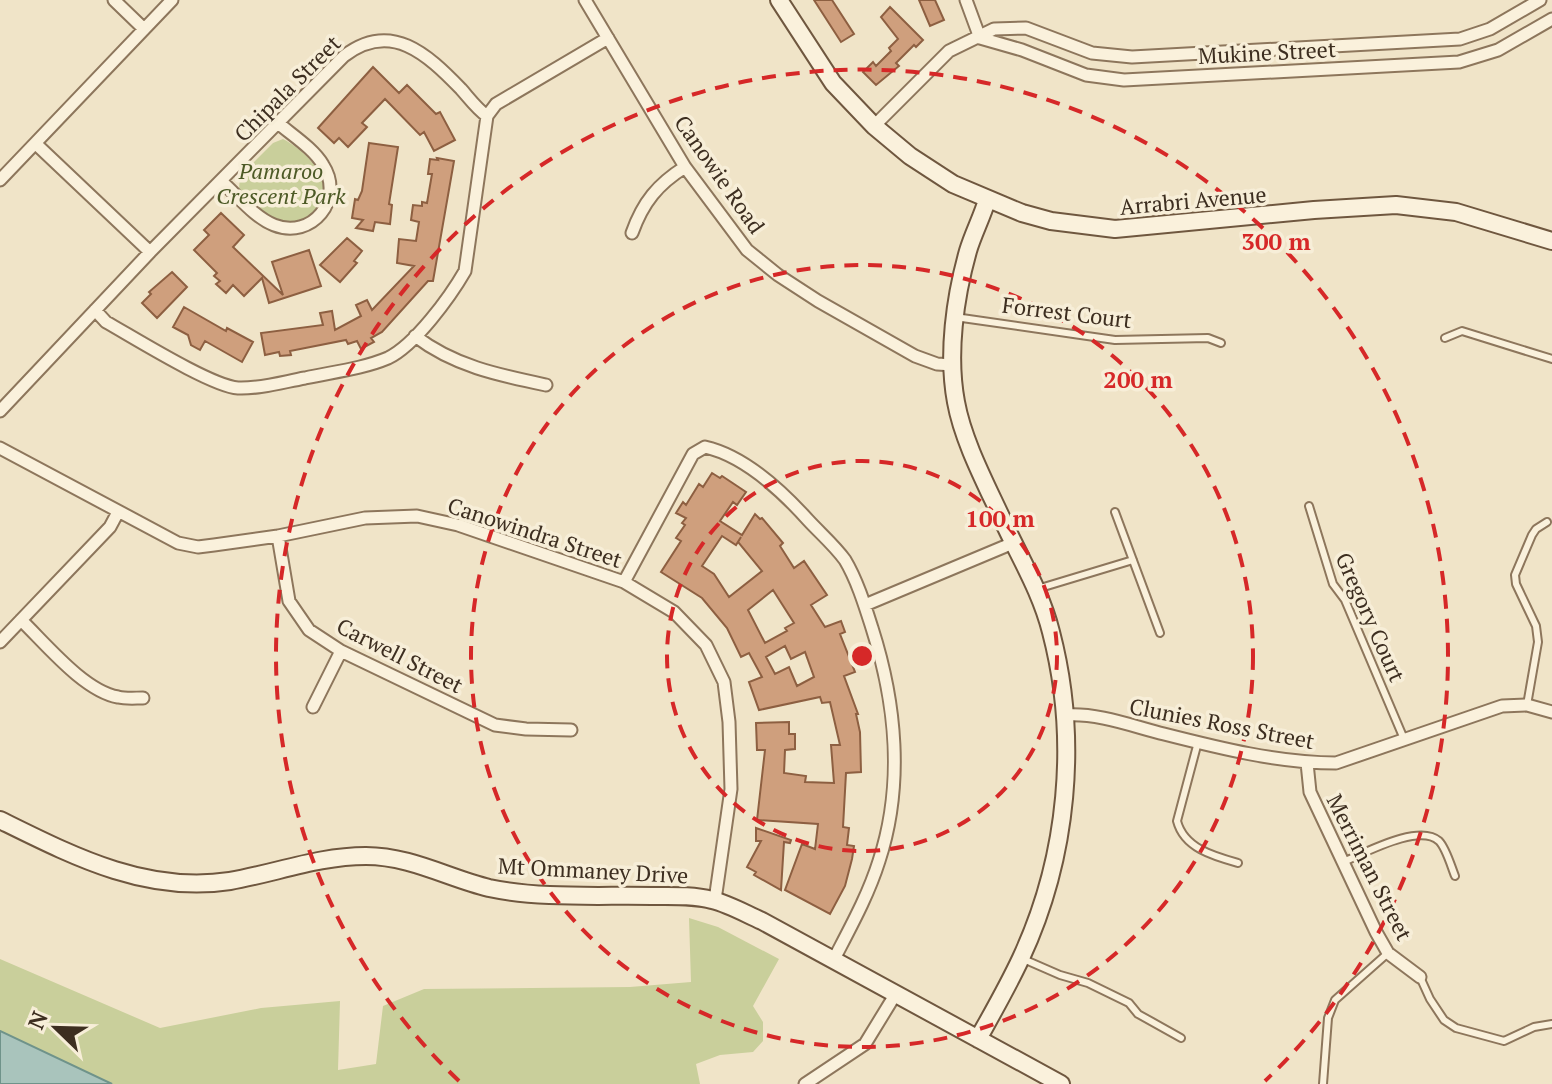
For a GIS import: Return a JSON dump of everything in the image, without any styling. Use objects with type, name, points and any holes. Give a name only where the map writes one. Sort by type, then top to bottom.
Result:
[{"type":"street","points":[[114,0],[144,29]]},
{"type":"street","points":[[0,180],[172,0]]},
{"type":"street","name":"Canowie Road","points":[[585,0],[685,167],[747,250],[818,301],[915,356],[937,364],[953,365]]},
{"type":"street","name":"Arrabri Avenue","points":[[779,0],[833,83],[874,126],[910,156],[953,184],[987,200],[1051,221],[1115,229],[1396,205],[1456,212],[1552,241]]},
{"type":"street","points":[[966,0],[980,38]]},
{"type":"street","name":"Mukine Street","points":[[874,126],[943,56],[955,47],[999,28],[1026,28],[1086,51],[1118,57],[1452,40],[1490,29],[1540,0]]},
{"type":"street","name":"Mukine Street","points":[[980,38],[1022,50],[1086,75],[1124,80],[1466,61],[1506,47],[1552,19]]},
{"type":"street","points":[[95,310],[106,322],[203,375],[236,388],[360,367],[391,357],[415,336],[455,288],[465,271],[487,116],[496,104],[608,38]]},
{"type":"street","name":"Chipala Street","points":[[0,411],[150,252],[344,56],[360,44],[397,42],[434,61],[487,116]]},
{"type":"street","points":[[222,182],[272,225],[301,229],[319,216],[328,203],[331,189],[323,163],[278,123]]},
{"type":"street","points":[[36,144],[150,252]]},
{"type":"street","points":[[632,233],[649,197],[665,179],[685,167]]},
{"type":"street","points":[[978,1039],[1021,958],[1043,901],[1061,827],[1066,765],[1066,715],[1051,631],[1037,589],[977,463],[956,403],[953,365],[955,317],[968,251],[987,200]]},
{"type":"street","points":[[415,336],[436,352],[464,366],[546,385]]},
{"type":"street","points":[[624,582],[693,454],[705,447],[734,457],[797,507],[844,560],[865,605],[888,684],[894,728],[894,773],[880,860],[864,901],[833,961]]},
{"type":"street","name":"Canowindra Street","points":[[0,448],[178,543],[198,547],[278,536],[365,518],[417,516],[458,525],[624,582],[674,612],[706,645],[724,682],[731,789],[715,900]]},
{"type":"street","points":[[0,642],[110,527],[118,512]]},
{"type":"street","name":"Carwell Street","points":[[278,536],[289,601],[309,630],[341,651],[495,725],[571,730]]},
{"type":"street","points":[[865,605],[1013,543]]},
{"type":"street","points":[[21,620],[97,690],[117,697],[143,698]]},
{"type":"street","points":[[313,707],[341,651]]},
{"type":"street","name":"Clunies Ross Street","points":[[1066,715],[1096,717],[1198,742],[1307,763],[1336,763],[1502,706],[1527,705],[1552,712]]},
{"type":"street","name":"Merriman Street","points":[[1307,763],[1310,792],[1388,953],[1420,977]]},
{"type":"street","name":"Mt Ommaney Drive","points":[[0,820],[110,870],[169,883],[201,884],[231,880],[322,859],[369,856],[413,863],[488,887],[517,892],[715,900],[762,921],[1060,1084]]},
{"type":"street","points":[[805,1084],[865,1044],[895,995]]},
{"type":"lane","name":"Forrest Court","points":[[955,317],[1115,340],[1208,338],[1221,343]]},
{"type":"lane","points":[[1445,338],[1462,331],[1552,359]]},
{"type":"lane","name":"Gregory Court","points":[[1309,506],[1333,584],[1345,600],[1405,740]]},
{"type":"lane","points":[[1115,512],[1160,633]]},
{"type":"lane","points":[[1527,705],[1538,642],[1536,626],[1516,584],[1515,575],[1532,535],[1547,522]]},
{"type":"lane","points":[[1037,589],[1133,560]]},
{"type":"lane","points":[[1198,742],[1177,821],[1181,834],[1210,855],[1238,863]]},
{"type":"lane","points":[[1343,862],[1412,834],[1426,835],[1440,842],[1455,876]]},
{"type":"lane","points":[[1323,1084],[1328,1018],[1335,1000],[1388,953]]},
{"type":"lane","points":[[1021,958],[1088,983],[1129,1003],[1138,1014],[1181,1038]]},
{"type":"lane","points":[[1420,977],[1444,1020],[1456,1028],[1504,1041],[1534,1027],[1552,1024]]},
{"type":"green space","name":"Pamaroo Crescent Park","points":[[283,139],[301,151],[317,168],[325,189],[325,199],[320,209],[300,224],[266,213],[239,189],[240,176],[273,143]]},
{"type":"green space","points":[[689,918],[718,927],[779,959],[753,1006],[763,1022],[763,1041],[753,1052],[720,1055],[696,1064],[700,1084],[112,1084],[0,1031],[0,959],[160,1028],[261,1008],[340,1001],[338,1070],[376,1064],[383,1006],[424,989],[630,987],[691,982]]},
{"type":"water","points":[[0,1031],[112,1084],[0,1084]]},
{"type":"building","points":[[814,0],[832,0],[854,34],[841,42]]},
{"type":"building","points":[[919,0],[935,0],[944,20],[930,26]]},
{"type":"building","points":[[890,7],[923,40],[916,47],[914,45],[896,63],[899,66],[876,85],[863,72],[873,62],[876,66],[898,39],[881,17]]},
{"type":"building","points":[[373,67],[399,93],[407,85],[436,114],[440,112],[455,140],[434,151],[424,132],[420,135],[385,99],[362,123],[367,127],[348,147],[339,138],[334,143],[318,128]]},
{"type":"building","points":[[369,143],[398,147],[389,204],[392,205],[390,224],[375,222],[373,231],[356,228],[363,220],[352,218],[355,199],[358,200],[362,191]]},
{"type":"building","points":[[430,159],[454,161],[433,281],[428,281],[382,332],[371,338],[374,342],[361,349],[357,341],[348,344],[346,340],[290,351],[291,355],[280,356],[279,352],[265,355],[261,333],[323,325],[320,313],[332,311],[335,330],[361,316],[356,305],[367,300],[372,310],[414,266],[397,263],[399,239],[416,241],[419,222],[411,220],[413,205],[427,203],[432,174],[428,174]]},
{"type":"building","points":[[221,213],[244,235],[233,247],[283,295],[272,262],[309,250],[321,286],[269,303],[262,278],[244,296],[233,285],[226,293],[216,284],[220,281],[214,276],[217,273],[194,250],[209,235],[204,230]]},
{"type":"building","points":[[347,238],[362,251],[354,261],[357,263],[340,282],[320,265]]},
{"type":"building","points":[[172,272],[187,287],[157,318],[142,303],[151,294],[149,292]]},
{"type":"building","points":[[184,307],[226,331],[227,328],[253,342],[242,362],[205,341],[200,350],[191,345],[188,335],[173,327]]},
{"type":"building","points":[[712,473],[746,492],[737,505],[733,502],[720,521],[742,535],[755,514],[762,518],[783,543],[780,546],[794,568],[804,561],[827,595],[811,605],[825,627],[841,621],[845,632],[840,634],[855,672],[844,676],[858,714],[861,772],[846,773],[843,827],[849,828],[847,845],[854,846],[845,886],[830,914],[785,890],[802,844],[815,849],[818,824],[757,820],[765,750],[757,750],[756,723],[789,722],[789,734],[795,734],[795,749],[785,750],[784,773],[806,776],[805,782],[834,783],[831,745],[840,745],[830,702],[822,703],[820,697],[759,710],[749,682],[762,677],[749,653],[741,657],[727,628],[702,598],[661,572],[681,541],[676,538],[686,518],[676,513],[683,502],[686,505],[699,484],[703,487]],"holes":[[[722,536],[736,545],[741,537],[738,542],[762,571],[729,597],[714,574],[702,566]],[[773,590],[794,623],[785,628],[787,631],[765,643],[748,610]],[[785,646],[791,659],[805,652],[814,677],[797,686],[789,667],[775,674],[766,657]]]},
{"type":"building","points":[[756,828],[791,840],[790,843],[784,842],[781,890],[754,875],[756,872],[747,867],[761,841],[756,841]]}]
